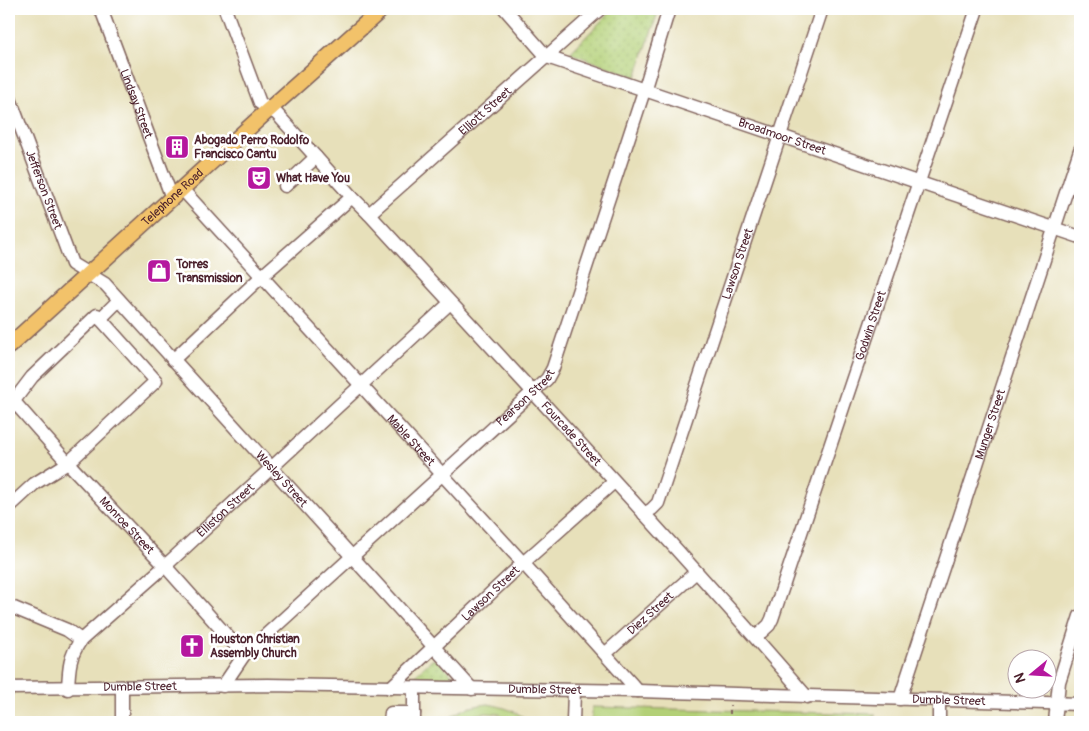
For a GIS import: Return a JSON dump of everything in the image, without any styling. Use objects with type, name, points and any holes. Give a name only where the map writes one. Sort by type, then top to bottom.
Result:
[{"type":"main road","name":"Telephone Road","points":[[9,346],[269,109],[382,9]]},
{"type":"street","name":"Lindsay Street","points":[[101,9],[177,194]]},
{"type":"street","name":"Fourcade Street","points":[[225,9],[260,103],[277,114],[534,392],[756,637],[807,697]]},
{"type":"street","name":"Broadmoor Street","points":[[505,9],[547,57],[1080,237]]},
{"type":"street","name":"Elliott Street","points":[[369,214],[600,9]]},
{"type":"street","name":"Pearson Street","points":[[223,686],[244,655],[547,379],[553,368],[669,9]]},
{"type":"street","name":"Lawson Street","points":[[644,514],[652,510],[658,503],[822,9]]},
{"type":"street","name":"Godwin Street","points":[[756,637],[766,630],[772,619],[977,9]]},
{"type":"street","name":"Jefferson Street","points":[[9,96],[72,264],[88,274]]},
{"type":"street","name":"Munger Street","points":[[900,699],[1080,150]]},
{"type":"street","points":[[286,186],[316,157]]},
{"type":"street","name":"Mable Street","points":[[177,194],[262,277],[638,691]]},
{"type":"street","points":[[173,360],[352,197]]},
{"type":"street","name":"Wesley Street","points":[[88,274],[105,284],[472,689]]},
{"type":"street","points":[[100,319],[119,300]]},
{"type":"street","name":"Elliston Street","points":[[68,689],[70,661],[74,650],[81,640],[165,566],[450,303]]},
{"type":"street","points":[[9,507],[34,484],[68,463],[156,381],[96,316],[11,399]]},
{"type":"street","name":"Monroe Street","points":[[11,399],[244,655]]},
{"type":"street","name":"Lawson Street","points":[[390,688],[523,563],[614,482]]},
{"type":"street","name":"Diez Street","points":[[605,654],[696,572]]},
{"type":"street","points":[[9,606],[67,630],[81,640]]},
{"type":"street","points":[[1056,722],[1059,682],[1080,616]]},
{"type":"street","name":"Dumble Street","points":[[9,688],[68,689],[223,686],[638,691],[1080,704]]},
{"type":"street","points":[[122,687],[122,722]]},
{"type":"street","points":[[390,722],[392,713],[414,718],[414,688]]},
{"type":"street","points":[[573,722],[574,691]]},
{"type":"street","points":[[939,700],[939,722]]},
{"type":"path","points":[[730,694],[730,722]]},
{"type":"green space","points":[[613,9],[659,9],[636,77],[570,53]]},
{"type":"green space","points":[[436,659],[453,677],[449,679],[416,677],[416,674],[432,660]]},
{"type":"green space","points":[[488,704],[510,710],[530,722],[515,722],[499,714],[485,713],[474,715],[459,722],[445,722],[465,709]]},
{"type":"green space","points":[[592,707],[875,714],[875,722],[592,722]]},
{"type":"place","name":"Abogado Perro Rodolfo Francisco Cantu","points":[[177,147]]},
{"type":"place","name":"What Have You","points":[[259,178]]},
{"type":"place","name":"Torres Transmission","points":[[159,271]]},
{"type":"place","name":"Houston Christian Assembly Church","points":[[192,646]]}]
